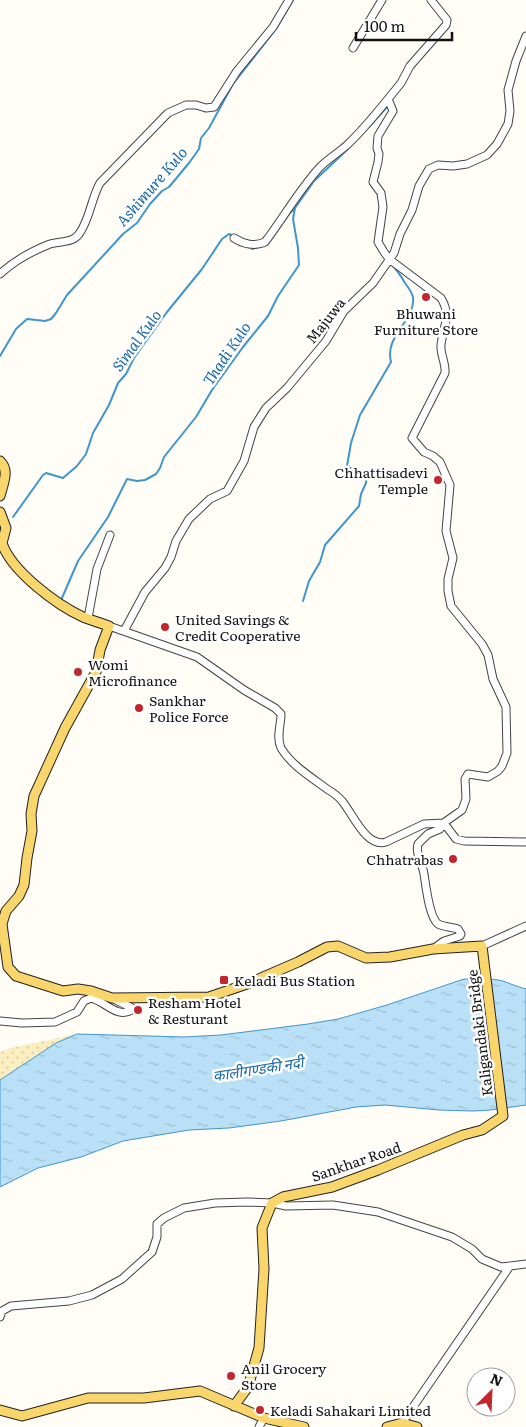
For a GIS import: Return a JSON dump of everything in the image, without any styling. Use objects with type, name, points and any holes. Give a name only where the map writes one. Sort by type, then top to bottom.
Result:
[{"type":"main road","points":[[0,461],[5,465],[6,470],[0,496]]},
{"type":"main road","points":[[0,512],[6,528],[2,543],[16,567],[70,610],[109,626],[100,650],[96,672],[65,728],[34,796],[31,814],[32,831],[24,885],[19,896],[6,911],[1,924],[8,967],[16,976],[63,991],[91,990],[112,998],[209,996],[247,984],[328,947],[338,946],[366,958],[390,957],[433,949],[482,946]]},
{"type":"main road","name":"Kaligandaki Bridge","points":[[482,946],[503,1116]]},
{"type":"main road","name":"Sankhar Road","points":[[272,1203],[283,1197],[332,1187],[378,1170],[463,1135],[482,1130],[503,1116]]},
{"type":"main road","points":[[234,1406],[248,1387],[259,1348],[264,1269],[262,1228],[272,1203]]},
{"type":"main road","points":[[0,1410],[22,1416],[88,1398],[144,1398],[191,1391],[206,1393],[264,1418],[304,1427]]},
{"type":"main road","points":[[387,1427],[402,1423],[418,1427]]},
{"type":"street","points":[[0,274],[22,257],[50,244],[69,241],[79,235],[100,183],[168,113],[186,105],[206,108],[214,107],[237,71],[270,31],[289,0]]},
{"type":"street","points":[[353,48],[382,0]]},
{"type":"street","points":[[234,238],[243,244],[260,244],[265,242],[298,193],[319,168],[346,145],[389,100],[410,66],[446,25],[447,20],[431,0]]},
{"type":"street","name":"Majuwa","points":[[124,631],[145,592],[165,568],[176,541],[189,519],[210,499],[227,490],[244,461],[254,427],[266,408],[287,388],[326,341],[344,311],[373,283],[394,253],[400,234],[412,210],[418,186],[429,169],[438,165],[467,164],[487,154],[497,144],[508,124],[510,111],[508,90],[516,61],[526,36]]},
{"type":"street","points":[[389,100],[393,111],[378,136],[377,148],[379,154],[373,182],[381,193],[384,207],[378,242],[389,259],[440,298],[446,306],[447,324],[441,346],[445,372],[412,438],[424,452],[440,462],[450,485],[446,531],[453,558],[448,579],[451,606],[482,644],[488,655],[493,679],[506,707],[507,752],[502,766],[488,777],[468,774],[466,779],[466,799],[462,810],[440,829],[428,834],[417,848],[428,896],[437,923],[458,929],[461,934],[444,941],[433,949]]},
{"type":"street","points":[[88,618],[97,569],[110,535]]},
{"type":"street","points":[[109,626],[197,658],[244,690],[275,708],[281,714],[278,738],[282,748],[293,763],[341,799],[365,834],[373,842],[380,844],[386,842],[424,824],[444,824]]},
{"type":"street","points":[[444,824],[456,839],[464,841],[526,842]]},
{"type":"street","points":[[482,946],[526,926]]},
{"type":"street","points":[[0,1021],[22,1023],[55,1022],[77,1012],[84,1001],[91,998],[114,1010],[126,1012],[132,1010],[132,1008],[112,998]]},
{"type":"street","points":[[0,1318],[2,1311],[11,1306],[69,1301],[92,1295],[122,1279],[152,1252],[157,1237],[157,1224],[164,1218],[184,1208],[215,1203],[272,1203],[286,1206],[333,1205],[378,1212],[452,1237],[472,1249],[482,1259],[501,1267],[526,1264]]},
{"type":"street","points":[[402,1423],[510,1266]]},
{"type":"street","points":[[259,1427],[264,1418]]},
{"type":"sand","points":[[77,1034],[56,1043],[0,1080],[0,1052],[10,1048]]},
{"type":"water","name":"कालीगण्डकी नदी","points":[[464,979],[498,980],[526,989],[526,1105],[473,1111],[385,1105],[356,1107],[281,1121],[229,1128],[189,1130],[123,1141],[81,1157],[38,1168],[0,1187],[0,1080],[56,1043],[77,1034],[184,1037],[221,1035],[308,1024],[338,1019],[387,1005]]},
{"type":"waterway","name":"Ashimure Kulo","points":[[0,356],[16,329],[27,319],[45,321],[51,319],[67,295],[123,234],[137,223],[150,204],[162,191],[169,187],[189,163],[199,149],[201,138],[209,128],[233,84],[276,29],[293,0]]},
{"type":"waterway","name":"Thadi Kulo","points":[[369,127],[387,107]]},
{"type":"waterway","name":"Thadi Kulo","points":[[62,598],[78,561],[108,517],[127,479],[145,480],[156,474],[164,457],[196,417],[212,390],[268,316],[278,296],[299,265],[293,219],[295,208],[314,181],[348,149]]},
{"type":"waterway","name":"Thadi Kulo","points":[[286,217],[295,208]]},
{"type":"waterway","name":"Simal Kulo","points":[[13,517],[43,475],[46,473],[63,478],[77,466],[86,454],[93,433],[109,405],[118,383],[126,374],[134,358],[167,312],[202,269],[222,239],[229,234],[233,236]]},
{"type":"waterway","name":"Simal Kulo","points":[[250,246],[252,249],[263,246]]},
{"type":"waterway","points":[[303,601],[309,581],[320,562],[325,545],[359,506],[366,477],[347,466],[351,443],[360,415],[391,362],[390,352],[392,344],[413,306],[411,292],[391,264]]},
{"type":"place","name":"Bhuwani Furniture Store","points":[[426,297]]},
{"type":"place","name":"Chhattisadevi Temple","points":[[438,480]]},
{"type":"place","name":"United Savings & Credit Cooperative","points":[[165,627]]},
{"type":"place","name":"Womi Microfinance","points":[[78,672]]},
{"type":"place","name":"Sankhar Police Force","points":[[139,708]]},
{"type":"place","name":"Chhatrabas","points":[[453,859]]},
{"type":"place","name":"Keladi Bus Station","points":[[224,980]]},
{"type":"place","name":"Resham Hotel & Resturant","points":[[138,1010]]},
{"type":"place","name":"Anil Grocery Store","points":[[231,1376]]},
{"type":"place","name":"Keladi Sahakari Limited","points":[[260,1410]]}]
